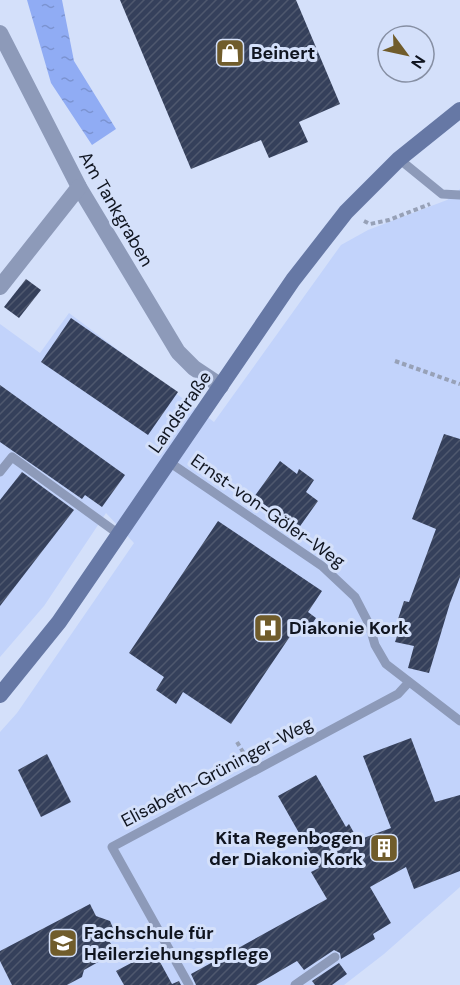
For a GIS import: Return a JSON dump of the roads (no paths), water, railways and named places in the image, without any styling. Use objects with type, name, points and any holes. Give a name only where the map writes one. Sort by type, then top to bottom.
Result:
[{"type":"main road","name":"Landstraße","points":[[0,695],[59,622],[294,280],[346,212],[399,159],[460,110]]},
{"type":"street","name":"Am Tankgraben","points":[[0,33],[79,187],[178,352],[194,368],[221,386]]},
{"type":"street","points":[[0,287],[79,187]]},
{"type":"lane","points":[[399,159],[439,197],[460,195]]},
{"type":"lane","points":[[0,472],[12,457],[120,535]]},
{"type":"lane","name":"Ernst-von-Göler-Weg","points":[[169,462],[322,566],[341,582],[355,597],[369,624],[375,645],[386,664],[460,720]]},
{"type":"lane","name":"Elisabeth-Grüninger-Weg","points":[[189,985],[112,847],[398,694],[409,682]]},
{"type":"lane","points":[[295,985],[335,957]]},
{"type":"water","points":[[27,0],[62,0],[74,61],[116,129],[92,145],[51,83]]},
{"type":"place","name":"Beinert","points":[[230,53]]},
{"type":"place","name":"Diakonie Kork","points":[[268,628]]},
{"type":"place","name":"Kita Regenbogen der Diakonie Kork","points":[[384,848]]},
{"type":"place","name":"Fachschule für Heilerziehungspflege","points":[[63,943]]}]
